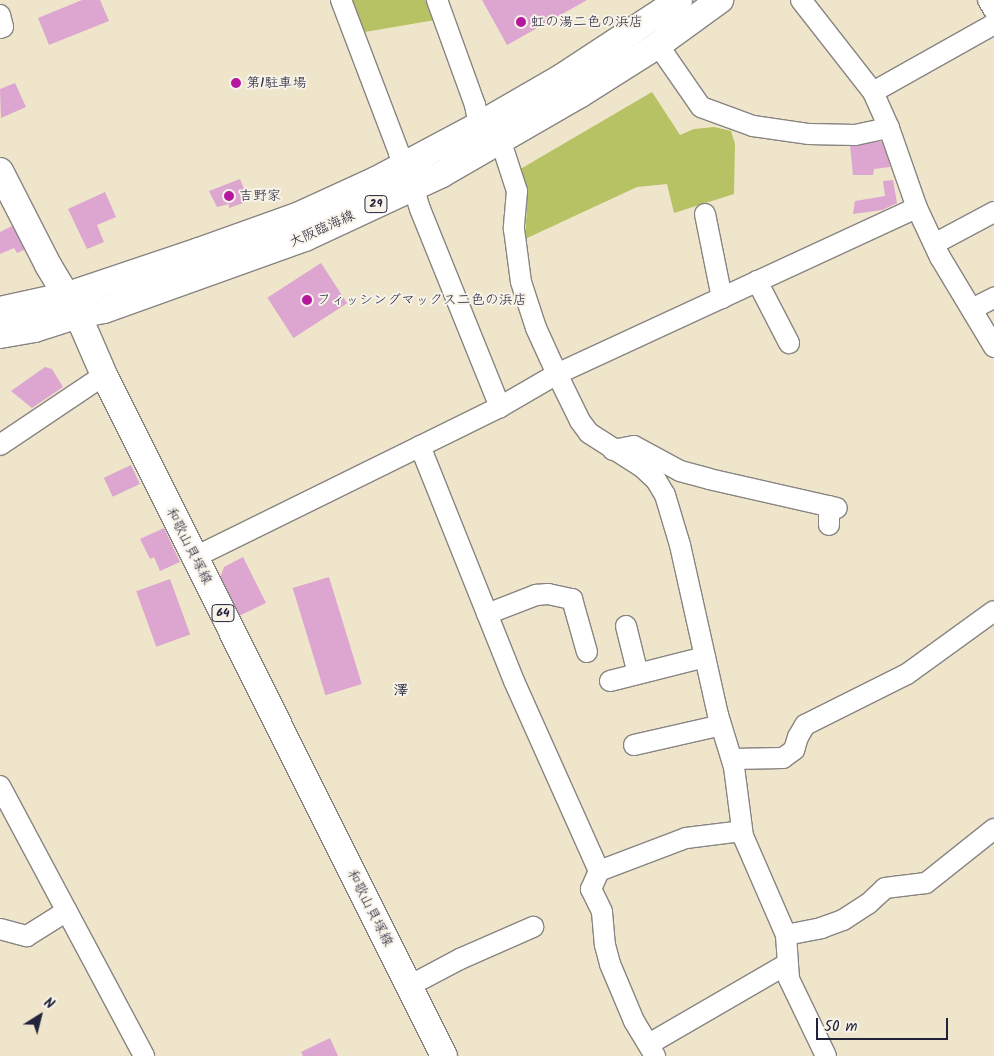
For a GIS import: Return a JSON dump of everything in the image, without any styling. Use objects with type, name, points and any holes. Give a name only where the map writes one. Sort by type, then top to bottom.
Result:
[{"type":"main road","name":"大阪臨海線","points":[[0,310],[123,303],[305,238],[410,175],[442,174],[490,132],[562,77],[678,0]]},
{"type":"main road","name":"大阪臨海線","points":[[490,132],[578,95],[658,45],[720,0]]},
{"type":"main road","name":"和歌山貝塚線","points":[[0,171],[48,264],[73,305],[104,375],[444,1056]]},
{"type":"main road","name":"大阪臨海線","points":[[0,335],[34,329],[73,305]]},
{"type":"street","points":[[341,0],[399,153],[410,175],[420,209],[500,407]]},
{"type":"street","points":[[437,0],[475,105],[490,132],[517,191],[514,229],[521,282],[536,328],[557,374],[580,421],[589,433],[656,480],[665,495],[680,545],[721,725],[732,759],[743,836],[786,935],[789,980],[826,1056]]},
{"type":"street","points":[[801,0],[873,92],[917,208],[934,244],[994,347]]},
{"type":"street","points":[[988,0],[994,10]]},
{"type":"street","points":[[0,15],[2,27],[0,28]]},
{"type":"street","points":[[873,92],[994,24]]},
{"type":"street","points":[[658,45],[701,107],[753,126],[809,134],[855,135],[888,128]]},
{"type":"street","points":[[195,557],[500,407],[557,374],[917,208]]},
{"type":"street","points":[[934,244],[994,212]]},
{"type":"street","points":[[705,214],[722,298]]},
{"type":"street","points":[[757,281],[789,344]]},
{"type":"street","points":[[972,309],[994,298]]},
{"type":"street","points":[[0,445],[104,375]]},
{"type":"street","points":[[420,446],[514,681],[599,871],[592,889],[602,912],[605,946],[610,964],[634,1021],[652,1050],[787,964]]},
{"type":"street","points":[[613,450],[634,446],[680,471],[832,513]]},
{"type":"street","points":[[487,614],[536,595],[548,594],[572,600],[588,652]]},
{"type":"street","points":[[732,759],[783,758],[794,750],[798,737],[805,725],[907,674],[994,611]]},
{"type":"street","points":[[626,626],[638,674]]},
{"type":"street","points":[[610,681],[705,657]]},
{"type":"street","points":[[634,745],[721,725]]},
{"type":"street","points":[[0,786],[144,1056]]},
{"type":"street","points":[[786,935],[821,928],[843,920],[868,904],[885,888],[926,883],[994,829]]},
{"type":"street","points":[[599,871],[686,838],[742,831]]},
{"type":"street","points":[[0,929],[27,936],[66,911]]},
{"type":"street","points":[[409,986],[460,959],[533,927]]},
{"type":"green space","points":[[352,0],[429,0],[435,20],[365,32]]},
{"type":"green space","points":[[652,92],[680,135],[694,129],[714,127],[731,131],[735,144],[734,194],[674,213],[667,184],[637,187],[525,239],[527,207],[525,186],[517,171]]},
{"type":"building","points":[[82,0],[100,0],[109,21],[49,45],[38,18]]},
{"type":"building","name":"虹の湯二色の浜店","points":[[482,0],[587,0],[507,45]]},
{"type":"building","points":[[15,83],[26,107],[1,118],[0,89]]},
{"type":"building","points":[[886,141],[890,167],[874,169],[873,175],[853,175],[850,145]]},
{"type":"building","name":"吉野家","points":[[240,179],[249,201],[229,208],[229,204],[217,207],[209,191]]},
{"type":"building","points":[[893,180],[897,203],[882,210],[853,214],[855,201],[885,196],[883,181]]},
{"type":"building","points":[[105,192],[116,217],[97,225],[104,242],[87,249],[68,209]]},
{"type":"building","points":[[14,225],[26,249],[17,253],[14,248],[0,254],[0,232]]},
{"type":"building","name":"フィッシングマックス二色の浜店","points":[[321,263],[347,303],[293,338],[267,298]]},
{"type":"building","points":[[45,367],[52,369],[63,387],[32,408],[11,391]]},
{"type":"building","points":[[131,465],[140,484],[113,497],[104,478]]},
{"type":"building","points":[[164,528],[180,562],[160,571],[154,557],[150,559],[140,539]]},
{"type":"building","points":[[243,557],[266,603],[239,616],[220,578],[224,567]]},
{"type":"building","points":[[329,577],[362,684],[325,695],[293,588]]},
{"type":"building","points":[[170,579],[190,634],[156,647],[136,591]]},
{"type":"building","points":[[330,1038],[338,1056],[303,1056],[301,1052]]},
{"type":"place","name":"虹の湯二色の浜店","points":[[521,22]]},
{"type":"place","name":"第1駐車場","points":[[236,83]]},
{"type":"place","name":"吉野家","points":[[229,196]]},
{"type":"place","name":"フィッシングマックス二色の浜店","points":[[307,300]]},
{"type":"district","name":"澤","points":[[401,692]]}]
